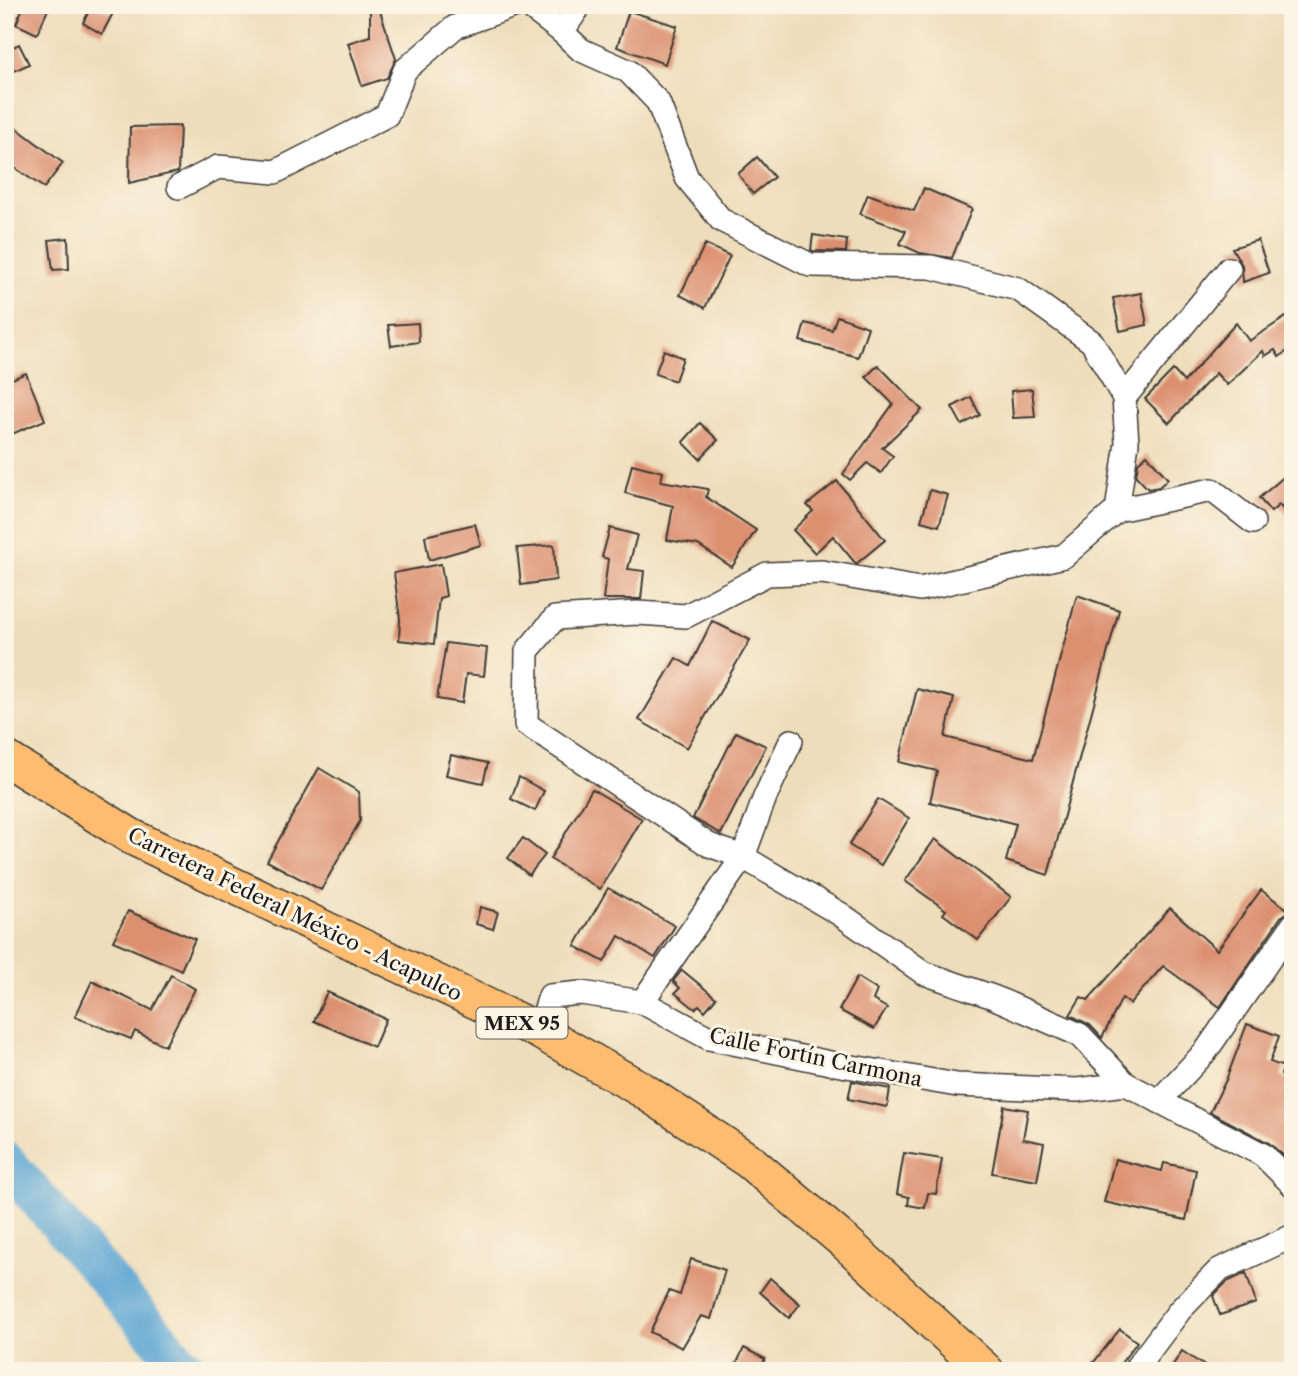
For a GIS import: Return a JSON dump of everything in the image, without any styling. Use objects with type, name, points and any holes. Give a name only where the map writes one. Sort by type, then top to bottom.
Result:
[{"type":"main road","name":"Carretera Federal México - Acapulco","points":[[5,758],[132,837],[539,1031],[641,1089],[749,1161],[972,1366]]},
{"type":"street","points":[[179,187],[218,167],[275,172],[387,115],[405,70],[455,27],[516,5]]},
{"type":"street","points":[[527,5],[581,50],[628,71],[658,102],[687,178],[721,220],[810,265],[931,267],[1018,289],[1092,342],[1124,398],[1127,443],[1117,510]]},
{"type":"street","points":[[562,32],[580,5]]},
{"type":"street","points":[[1124,398],[1229,269]]},
{"type":"street","points":[[1254,522],[1212,490],[1117,510],[1064,556],[920,589],[822,572],[768,574],[686,616],[637,613],[555,618],[527,651],[526,724],[709,845],[743,857],[840,914],[923,973],[993,997],[1080,1035],[1126,1084],[1263,1155],[1293,1185]]},
{"type":"street","points":[[642,1002],[743,857],[765,797],[791,741]]},
{"type":"street","points":[[1159,1101],[1206,1051],[1293,925]]},
{"type":"street","name":"Calle Fortín Carmona","points":[[539,1031],[550,996],[581,993],[642,1002],[709,1038],[957,1085],[1077,1090],[1126,1084]]},
{"type":"street","points":[[1134,1371],[1180,1310],[1219,1270],[1293,1236]]},
{"type":"building","points":[[24,5],[50,5],[37,34],[16,24]]},
{"type":"building","points":[[92,5],[113,13],[102,34],[83,23]]},
{"type":"building","points":[[370,5],[378,5],[396,59],[387,78],[362,86],[348,43],[370,36]]},
{"type":"building","points":[[629,11],[677,26],[665,64],[617,47]]},
{"type":"building","points":[[19,44],[29,64],[10,73],[5,62],[5,51]]},
{"type":"building","points":[[180,126],[178,172],[129,183],[130,127]]},
{"type":"building","points":[[15,127],[63,163],[44,188],[5,161],[5,140]]},
{"type":"building","points":[[757,157],[774,177],[753,194],[738,174]]},
{"type":"building","points":[[924,188],[972,209],[952,258],[920,253],[900,244],[906,231],[860,214],[868,194],[914,211]]},
{"type":"building","points":[[813,235],[847,240],[846,252],[811,250]]},
{"type":"building","points":[[68,238],[69,269],[53,270],[49,240]]},
{"type":"building","points":[[1258,240],[1269,273],[1243,282],[1242,265],[1232,248]]},
{"type":"building","points":[[705,244],[730,256],[705,308],[680,295]]},
{"type":"building","points":[[1141,293],[1147,325],[1120,331],[1113,298]]},
{"type":"building","points":[[837,316],[868,327],[858,357],[800,341],[805,323],[832,330]]},
{"type":"building","points":[[1286,317],[1293,330],[1293,347],[1279,357],[1275,350],[1265,356],[1263,351],[1227,385],[1216,373],[1169,423],[1145,399],[1173,370],[1184,382],[1236,323],[1249,341]]},
{"type":"building","points":[[418,323],[419,342],[391,346],[388,325]]},
{"type":"building","points":[[664,350],[683,358],[675,381],[655,374]]},
{"type":"building","points":[[878,365],[922,410],[882,448],[893,456],[881,473],[867,463],[850,480],[843,474],[893,404],[866,377]]},
{"type":"building","points":[[26,373],[45,420],[5,437],[5,382]]},
{"type":"building","points":[[1032,389],[1035,417],[1013,418],[1011,391]]},
{"type":"building","points":[[971,397],[980,415],[962,425],[952,407]]},
{"type":"building","points":[[700,423],[718,440],[700,459],[683,442]]},
{"type":"building","points":[[1147,455],[1168,479],[1159,487],[1148,489],[1136,476],[1138,463]]},
{"type":"building","points":[[632,464],[663,472],[661,481],[708,489],[706,497],[756,530],[732,567],[698,545],[667,540],[673,506],[625,493]]},
{"type":"building","points":[[1293,469],[1293,520],[1279,505],[1271,512],[1259,498]]},
{"type":"building","points":[[837,481],[885,540],[856,564],[833,536],[815,553],[793,530],[813,511],[807,505]]},
{"type":"building","points":[[930,490],[948,495],[939,526],[921,521]]},
{"type":"building","points":[[475,524],[481,545],[429,560],[425,536]]},
{"type":"building","points":[[610,528],[637,535],[628,569],[644,571],[641,599],[603,599],[608,559],[602,557]]},
{"type":"building","points":[[554,545],[556,580],[521,585],[517,548]]},
{"type":"building","points":[[441,564],[446,596],[439,598],[434,644],[399,640],[400,619],[394,573]]},
{"type":"building","points":[[1077,595],[1119,610],[1048,875],[1006,861],[1016,824],[930,802],[937,771],[899,762],[917,689],[954,698],[945,737],[1033,759]]},
{"type":"building","points":[[712,621],[750,640],[687,748],[639,720],[676,658],[690,666]]},
{"type":"building","points":[[446,643],[487,648],[484,676],[466,674],[462,703],[437,699]]},
{"type":"building","points":[[736,732],[766,746],[721,834],[693,818]]},
{"type":"building","points":[[451,755],[488,763],[483,783],[446,775]]},
{"type":"building","points":[[319,768],[359,792],[360,821],[321,890],[267,861]]},
{"type":"building","points":[[519,777],[544,791],[535,811],[511,799]]},
{"type":"building","points":[[592,789],[642,819],[600,889],[550,859]]},
{"type":"building","points":[[878,799],[909,818],[881,865],[849,845]]},
{"type":"building","points":[[523,838],[545,855],[529,875],[508,858]]},
{"type":"building","points":[[935,839],[1011,897],[978,940],[943,914],[946,910],[905,881]]},
{"type":"building","points":[[608,888],[675,926],[655,958],[619,936],[604,962],[575,946]]},
{"type":"building","points":[[1261,890],[1290,911],[1281,917],[1220,1007],[1163,966],[1130,1004],[1122,998],[1102,1038],[1090,1025],[1070,1015],[1081,997],[1088,1000],[1170,908],[1217,950]]},
{"type":"building","points":[[480,907],[498,912],[493,929],[476,924]]},
{"type":"building","points":[[128,911],[195,939],[181,970],[113,941]]},
{"type":"building","points":[[682,970],[716,998],[705,1011],[699,1005],[695,1009],[675,993],[680,988],[673,981]]},
{"type":"building","points":[[171,975],[195,989],[165,1046],[135,1031],[131,1039],[75,1017],[92,981],[152,1010]]},
{"type":"building","points":[[857,977],[877,990],[873,1000],[887,1008],[874,1029],[839,1010]]},
{"type":"building","points":[[327,992],[386,1019],[374,1047],[314,1021]]},
{"type":"building","points":[[1247,1024],[1279,1036],[1270,1062],[1284,1067],[1281,1075],[1293,1084],[1293,1144],[1284,1156],[1269,1143],[1210,1112],[1226,1080]]},
{"type":"building","points":[[852,1081],[890,1089],[887,1107],[848,1099]]},
{"type":"building","points":[[1004,1106],[1028,1110],[1023,1139],[1044,1143],[1037,1181],[992,1173]]},
{"type":"building","points":[[904,1153],[942,1159],[936,1194],[928,1193],[925,1208],[908,1205],[909,1197],[897,1194]]},
{"type":"building","points":[[1115,1159],[1162,1171],[1164,1163],[1196,1170],[1186,1220],[1104,1202]]},
{"type":"building","points":[[691,1259],[725,1270],[711,1319],[701,1316],[682,1348],[650,1332],[669,1291],[680,1295]]},
{"type":"building","points":[[1246,1273],[1256,1303],[1220,1315],[1213,1296],[1227,1282]]},
{"type":"building","points":[[770,1278],[800,1304],[789,1318],[760,1292]]},
{"type":"building","points":[[1120,1329],[1137,1342],[1115,1371],[1087,1371]]},
{"type":"building","points":[[744,1348],[765,1359],[759,1371],[733,1371]]},
{"type":"building","points":[[1182,1351],[1212,1371],[1169,1371]]},
{"type":"waterway","points":[[5,1161],[179,1362],[191,1371]]}]
